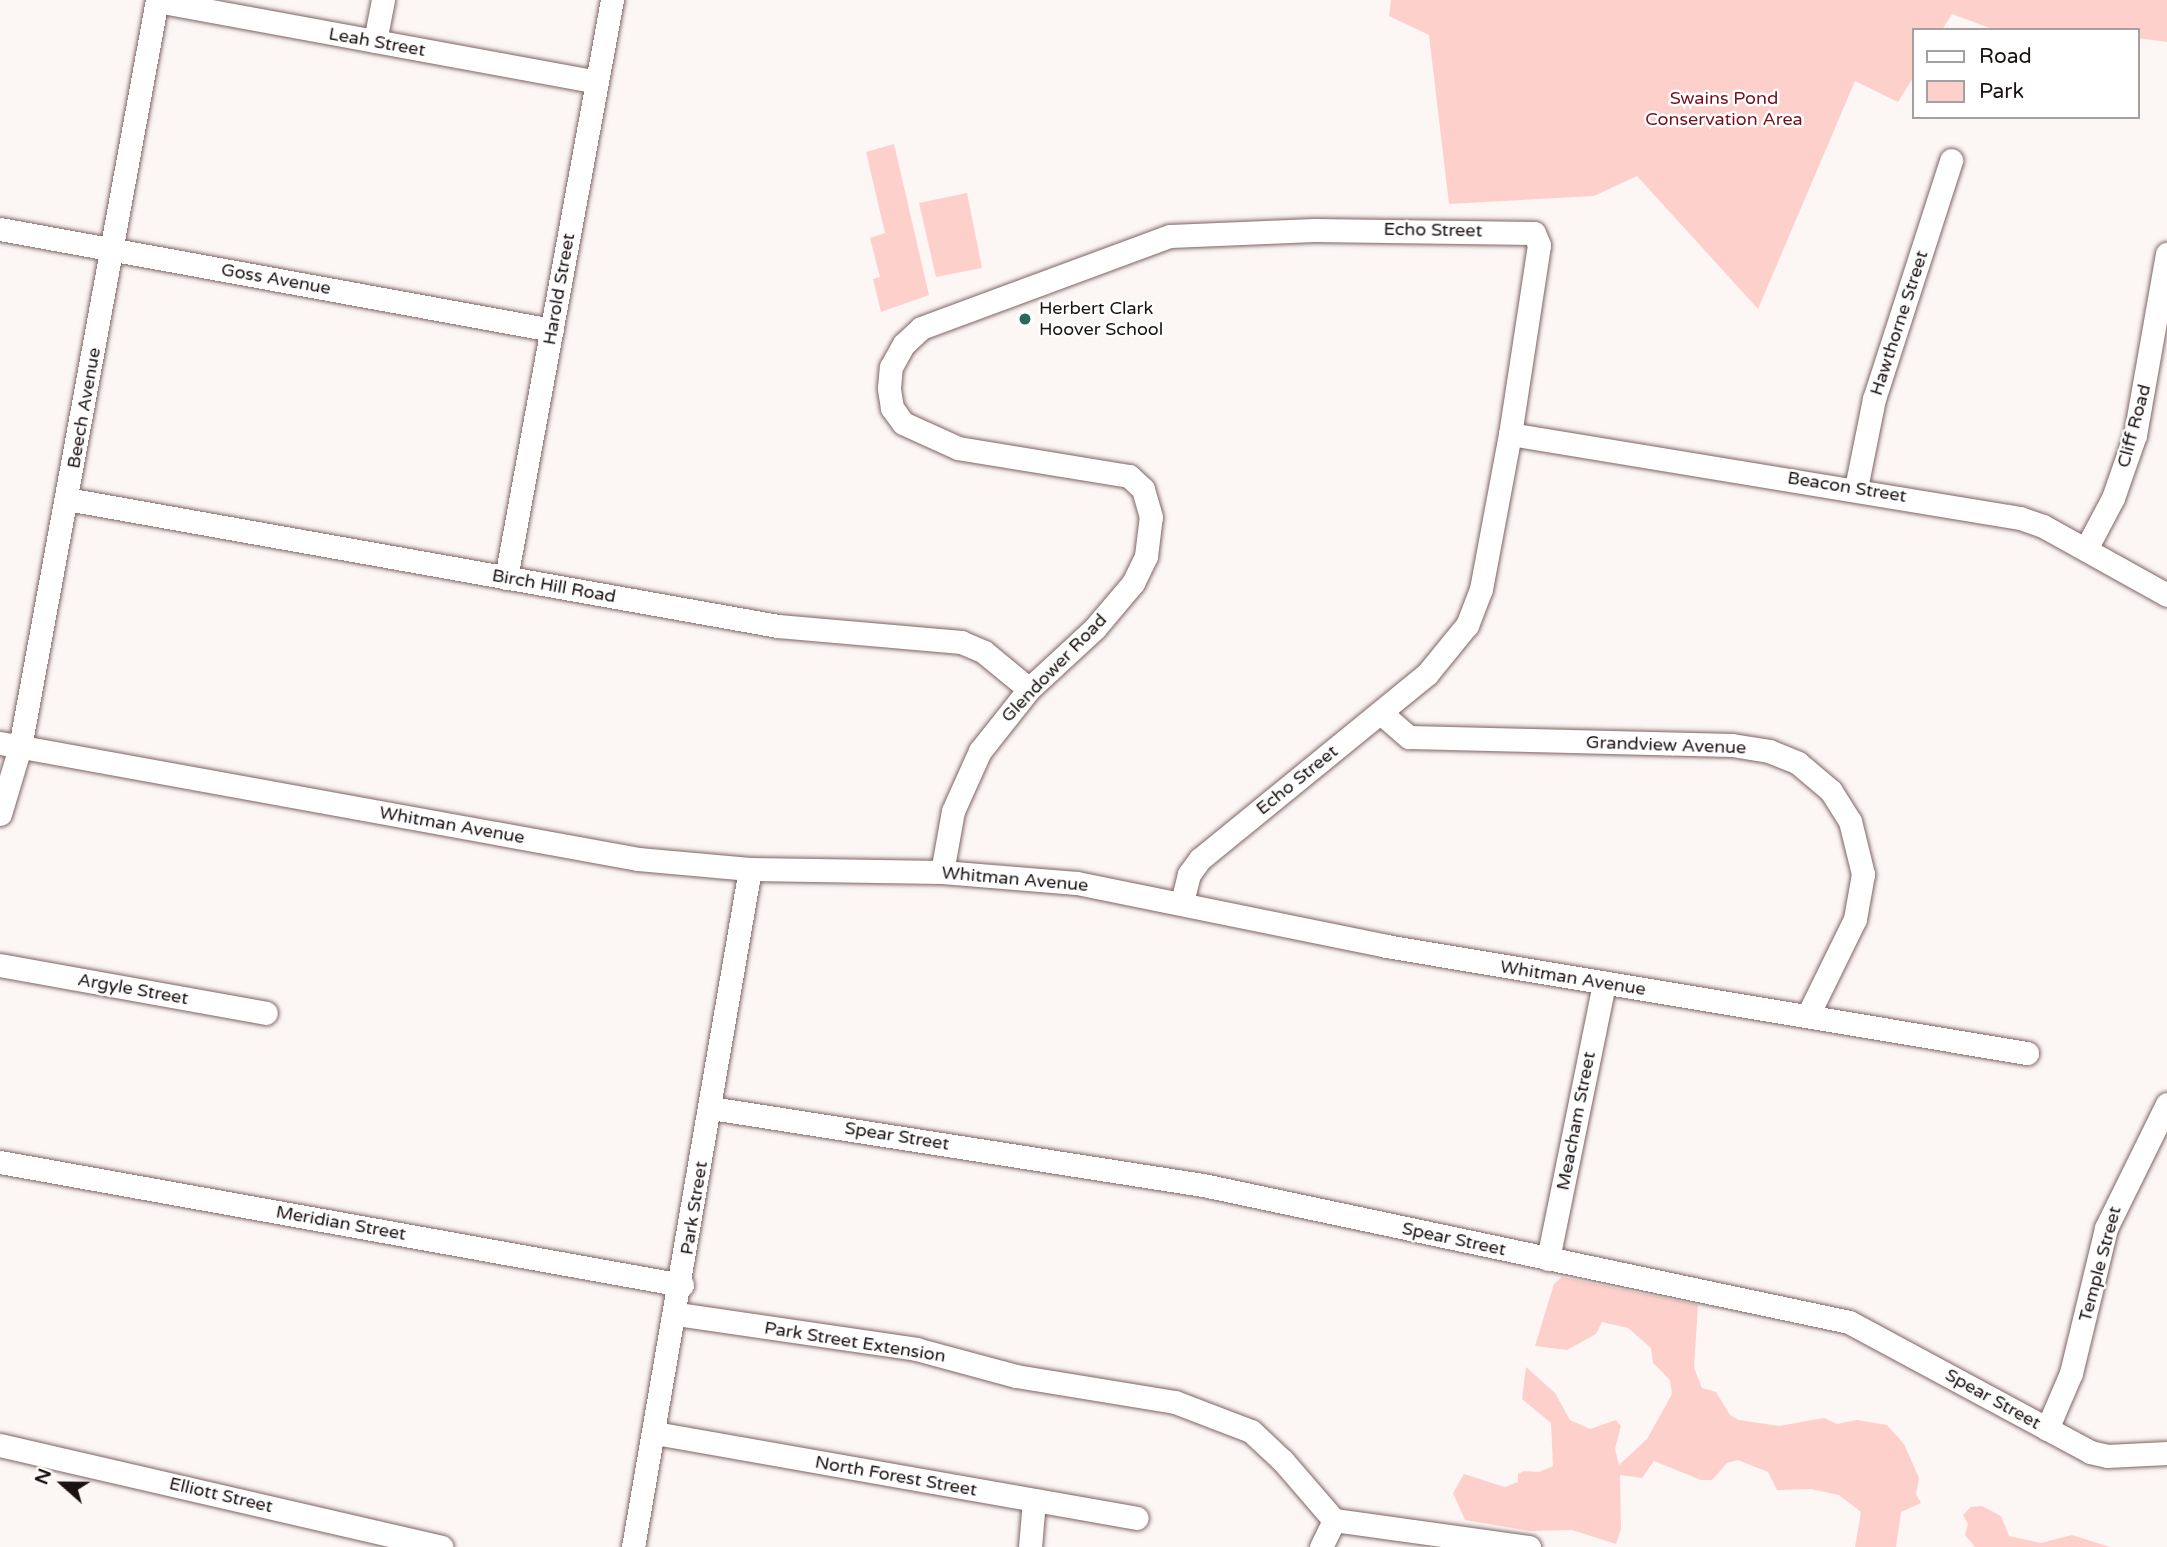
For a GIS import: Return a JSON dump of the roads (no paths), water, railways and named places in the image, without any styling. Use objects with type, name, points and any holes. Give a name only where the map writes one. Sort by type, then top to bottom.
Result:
[{"type":"street","name":"Leah Street","points":[[157,0],[597,82]]},
{"type":"street","name":"Beech Avenue","points":[[0,814],[10,745],[67,499],[157,0]]},
{"type":"street","points":[[375,41],[383,0]]},
{"type":"street","name":"Harold Street","points":[[506,578],[612,0]]},
{"type":"street","name":"Hawthorne Street","points":[[1856,488],[1874,399],[1951,160]]},
{"type":"street","name":"Goss Avenue","points":[[0,229],[552,330]]},
{"type":"street","name":"Echo Street","points":[[1149,507],[1143,489],[1129,476],[967,450],[913,429],[897,417],[890,400],[889,377],[899,349],[921,328],[1170,236],[1314,230],[1526,231],[1538,237],[1539,245],[1510,434],[1487,563],[1471,618],[1447,654],[1381,713],[1200,859],[1189,874],[1182,903]]},
{"type":"street","name":"Cliff Road","points":[[2086,549],[2120,479],[2156,393],[2167,254]]},
{"type":"street","name":"Beacon Street","points":[[1510,434],[1856,488],[2020,518],[2086,549],[2167,594]]},
{"type":"street","name":"Birch Hill Road","points":[[67,499],[778,626],[961,642],[984,652],[1029,689]]},
{"type":"street","name":"Glendower Road","points":[[942,872],[950,824],[967,775],[994,730],[1029,689],[1095,628],[1137,577],[1146,556],[1149,507]]},
{"type":"street","name":"Grandview Avenue","points":[[1381,713],[1409,737],[1732,745],[1769,751],[1798,763],[1830,791],[1850,821],[1863,874],[1855,919],[1808,1015]]},
{"type":"street","name":"Whitman Avenue","points":[[10,745],[632,858],[750,869],[942,872],[1044,879],[1182,903],[1341,937],[1604,984],[1808,1015],[2027,1053]]},
{"type":"street","name":"Park Street","points":[[634,1547],[682,1285],[750,869]]},
{"type":"street","name":"Argyle Street","points":[[0,965],[266,1013]]},
{"type":"street","name":"Meacham Street","points":[[1548,1259],[1604,984]]},
{"type":"street","name":"Temple Street","points":[[2047,1429],[2071,1373],[2115,1205],[2167,1104]]},
{"type":"street","name":"Spear Street","points":[[710,1108],[1203,1185],[1861,1326],[2101,1456],[2167,1453]]},
{"type":"street","name":"Meridian Street","points":[[0,1162],[682,1285]]},
{"type":"street","name":"Park Street Extension","points":[[677,1314],[916,1349],[1016,1376],[1155,1397],[1245,1428],[1283,1461],[1334,1520]]},
{"type":"street","name":"North Forest Street","points":[[654,1433],[1138,1518]]},
{"type":"street","name":"Elliott Street","points":[[0,1445],[441,1546]]},
{"type":"street","points":[[1030,1547],[1034,1500]]},
{"type":"street","points":[[1321,1547],[1334,1520],[1529,1547]]},
{"type":"place","name":"Herbert Clark Hoover School","points":[[1025,319]]},
{"type":"park label","name":"Swains Pond Conservation Area","points":[[1724,109]]}]
